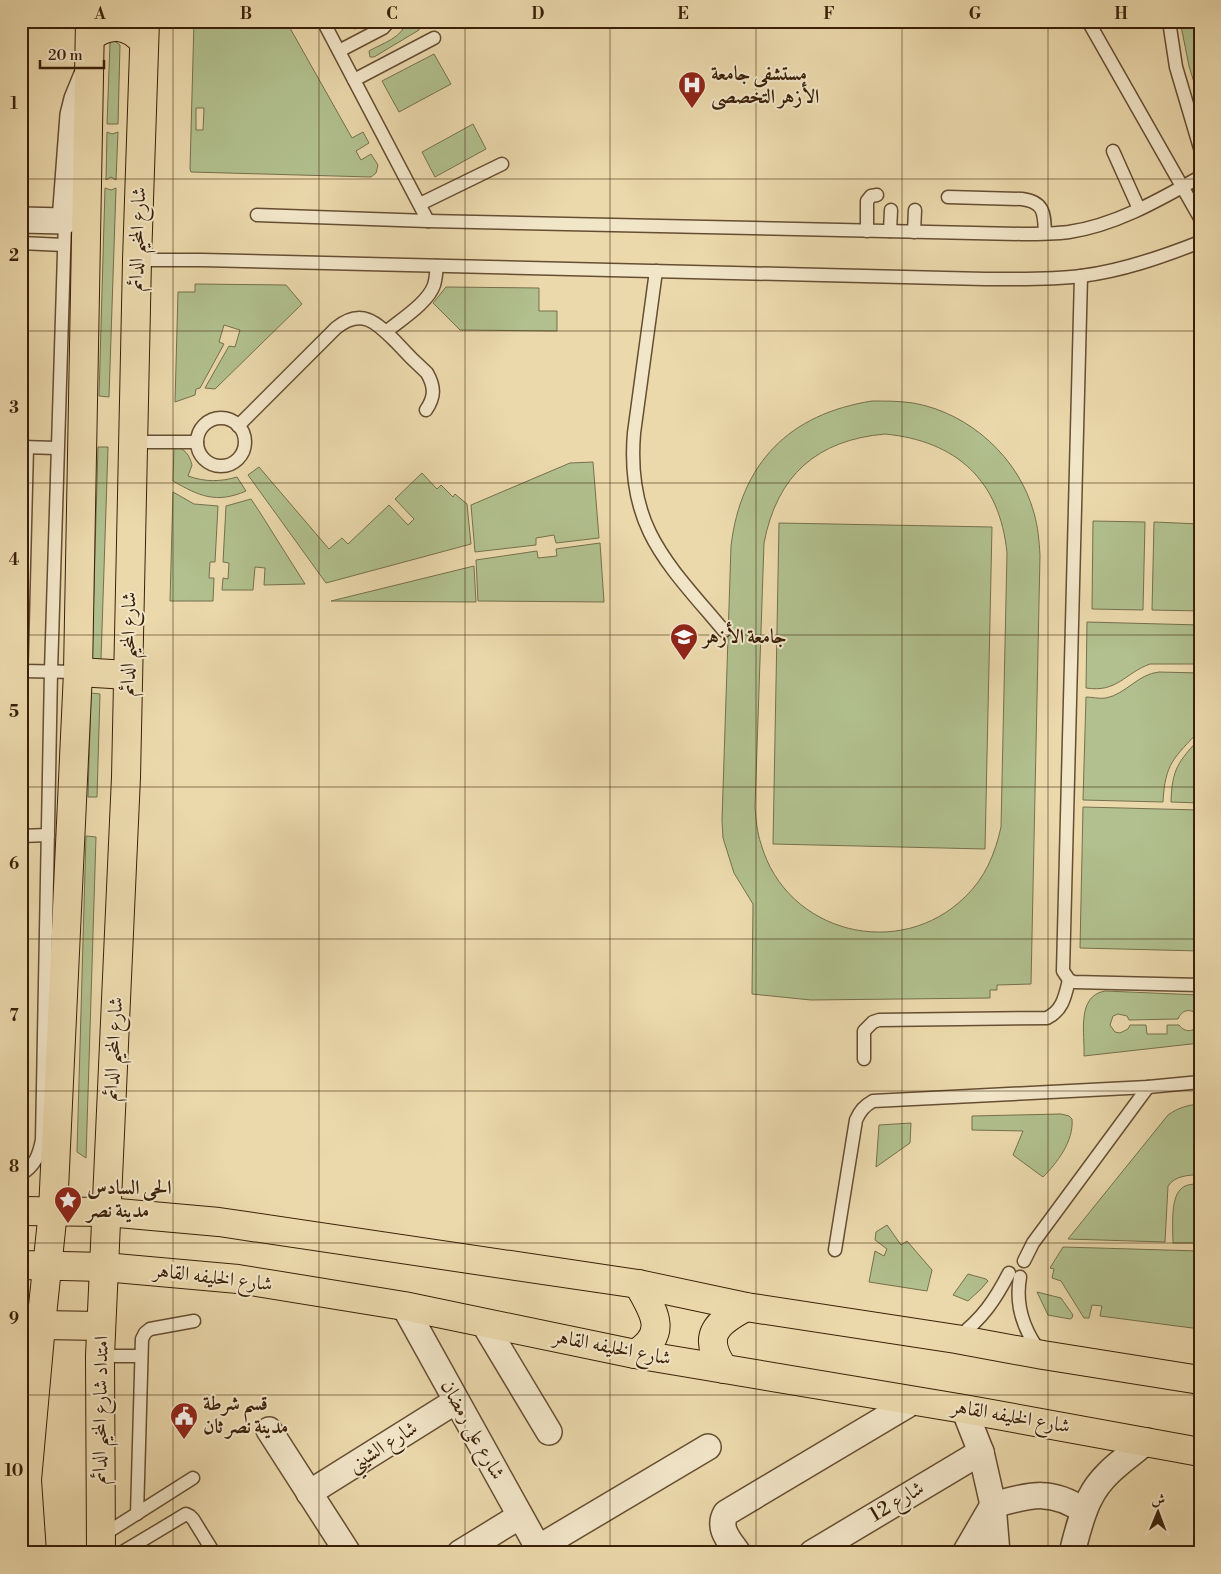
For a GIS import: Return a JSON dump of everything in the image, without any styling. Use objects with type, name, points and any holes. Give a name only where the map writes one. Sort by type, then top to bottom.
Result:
[{"type":"main road","points":[[32,1553],[27,1480],[41,1325],[34,1265],[53,1211],[78,672],[90,29],[118,26],[133,31],[145,32]]},
{"type":"main road","name":"شارع المخيم الدائم","points":[[104,1267],[126,786],[137,260],[145,32]]},
{"type":"main road","points":[[78,672],[128,675]]},
{"type":"main road","points":[[21,1211],[107,1212],[219,1222],[638,1284],[746,1307],[956,1339],[1042,1355],[1200,1380]]},
{"type":"main road","name":"شارع الخليفه القاهر","points":[[34,1265],[104,1267],[238,1279],[404,1306],[635,1354],[964,1409],[1200,1452]]},
{"type":"main road","name":"امتداد شارع المخيم الدائم","points":[[104,1267],[100,1356],[107,1548]]},
{"type":"main road","points":[[635,1354],[649,1344],[656,1326],[654,1313],[638,1284]]},
{"type":"main road","points":[[724,1369],[713,1349],[714,1334],[721,1322],[746,1307]]},
{"type":"main road","points":[[41,1325],[101,1326]]},
{"type":"street","points":[[21,220],[64,233],[73,115],[82,84],[90,70]]},
{"type":"street","name":"شارع على رمضان","points":[[404,1306],[540,1550]]},
{"type":"street","points":[[484,1322],[549,1432]]},
{"type":"street","name":"شارع الشيني","points":[[310,1493],[456,1401]]},
{"type":"street","points":[[738,1553],[722,1527],[722,1519],[726,1512],[914,1401]]},
{"type":"street","points":[[964,1409],[981,1452],[993,1505],[997,1534],[997,1553]]},
{"type":"street","points":[[269,1430],[348,1553]]},
{"type":"street","points":[[1072,1553],[1084,1511],[1100,1482],[1110,1471],[1147,1441]]},
{"type":"street","points":[[540,1550],[708,1447]]},
{"type":"street","name":"شارع 12","points":[[812,1553],[981,1452]]},
{"type":"street","points":[[965,1553],[993,1505],[1027,1496],[1041,1495],[1057,1497],[1071,1502],[1084,1511]]},
{"type":"street","points":[[460,1553],[520,1516]]},
{"type":"lane","points":[[324,21],[428,221]]},
{"type":"lane","points":[[339,51],[383,28],[389,21]]},
{"type":"lane","points":[[1088,21],[1200,218]]},
{"type":"lane","points":[[1169,21],[1176,67],[1200,148]]},
{"type":"lane","points":[[354,80],[434,38]]},
{"type":"lane","points":[[1113,151],[1139,209]]},
{"type":"lane","points":[[420,204],[502,164]]},
{"type":"lane","points":[[257,215],[428,221],[995,234],[1045,233],[1069,232],[1093,226],[1139,209],[1200,177]]},
{"type":"lane","points":[[867,231],[867,202],[871,196],[877,195]]},
{"type":"lane","points":[[948,196],[1022,198],[1032,201],[1040,206],[1044,212],[1045,233]]},
{"type":"lane","points":[[890,231],[891,210]]},
{"type":"lane","points":[[914,232],[915,210]]},
{"type":"lane","points":[[21,243],[64,233],[51,672],[42,1140],[40,1153],[33,1164],[21,1174]]},
{"type":"lane","points":[[137,260],[1035,279],[1081,276],[1130,266],[1200,242]]},
{"type":"lane","points":[[386,332],[421,303],[430,293],[435,280],[437,266]]},
{"type":"lane","points":[[656,271],[632,456],[637,502],[653,542],[665,560],[724,631]]},
{"type":"lane","points":[[1081,276],[1062,972],[1069,980],[1074,982],[1200,985]]},
{"type":"lane","points":[[238,426],[342,324],[354,318],[368,319],[375,322],[427,373],[432,382],[434,392],[432,402],[426,410]]},
{"type":"lane","points":[[226,419],[238,426],[244,435],[244,446],[240,457],[228,465],[210,464],[203,459],[198,451],[196,442],[201,429],[212,420],[226,419]]},
{"type":"lane","points":[[133,442],[196,442]]},
{"type":"lane","points":[[57,448],[24,447],[22,677],[51,672],[78,672]]},
{"type":"lane","points":[[21,836],[48,836]]},
{"type":"lane","points":[[864,1059],[864,1031],[873,1022],[879,1020],[1047,1018],[1062,1006],[1069,980]]},
{"type":"lane","points":[[834,1250],[856,1120],[859,1112],[873,1101],[1148,1087],[1200,1082]]},
{"type":"lane","points":[[1021,1260],[1148,1087]]},
{"type":"lane","points":[[956,1339],[979,1319],[1014,1275],[1024,1323],[1029,1335],[1042,1355]]},
{"type":"lane","points":[[998,1294],[1019,1299]]},
{"type":"lane","points":[[136,1514],[142,1339],[150,1329],[194,1321]]},
{"type":"lane","points":[[100,1356],[141,1356]]},
{"type":"lane","points":[[107,1548],[136,1514],[193,1478]]},
{"type":"lane","points":[[107,1548],[186,1514],[194,1519],[214,1553]]},
{"type":"green space","points":[[194,21],[286,21],[352,138],[363,132],[369,143],[356,151],[361,160],[371,154],[378,165],[376,173],[371,177],[191,172]],"holes":[[[196,108],[204,108],[203,130],[196,130]]]},
{"type":"green space","points":[[347,21],[370,21],[355,29],[350,27]]},
{"type":"green space","points":[[407,21],[418,21],[419,30],[374,57],[370,57],[369,51],[396,36],[405,27]]},
{"type":"green space","points":[[1180,21],[1200,21],[1200,102],[1189,66]]},
{"type":"green space","points":[[113,40],[120,45],[118,124],[107,124],[110,42]]},
{"type":"green space","points":[[434,54],[451,84],[399,112],[382,81]]},
{"type":"green space","points":[[473,124],[486,149],[435,177],[422,152]]},
{"type":"green space","points":[[107,132],[112,134],[118,132],[116,180],[111,177],[106,180]]},
{"type":"green space","points":[[105,188],[111,190],[116,188],[109,397],[99,396]]},
{"type":"green space","points":[[195,284],[286,285],[302,304],[215,389],[205,388],[229,346],[235,347],[240,330],[224,325],[219,342],[224,344],[200,388],[196,389],[195,395],[175,402],[178,292],[195,292]]},
{"type":"green space","points":[[446,287],[539,288],[539,311],[557,311],[557,331],[460,330],[433,303]]},
{"type":"green space","points":[[872,401],[903,402],[934,408],[954,417],[989,441],[1004,457],[1017,474],[1027,493],[1035,518],[1040,555],[1031,984],[997,985],[997,990],[990,990],[990,998],[811,1000],[752,994],[753,904],[734,873],[723,838],[722,820],[731,546],[737,516],[746,490],[758,467],[774,447],[816,417]],"holes":[[[885,434],[911,438],[933,445],[953,456],[970,469],[984,486],[995,505],[1003,528],[1007,553],[1001,827],[996,847],[984,874],[965,897],[939,917],[909,928],[879,932],[848,928],[820,917],[795,899],[775,875],[761,844],[755,807],[764,543],[770,519],[779,498],[790,480],[804,465],[820,453],[839,444]]]},
{"type":"green space","points":[[174,446],[184,450],[189,458],[192,465],[188,476],[212,481],[237,477],[246,491],[226,497],[208,497],[191,491],[173,481]]},
{"type":"green space","points":[[98,447],[108,447],[101,660],[92,659]]},
{"type":"green space","points":[[593,462],[599,538],[556,543],[554,535],[536,538],[536,545],[475,552],[471,505],[570,463]]},
{"type":"green space","points":[[259,467],[329,549],[342,538],[348,544],[389,505],[408,525],[414,519],[395,499],[422,473],[437,489],[441,485],[453,497],[455,494],[467,504],[471,544],[326,583],[248,475]]},
{"type":"green space","points":[[173,492],[194,504],[218,506],[215,562],[210,562],[209,578],[214,578],[213,601],[170,601]]},
{"type":"green space","points":[[251,499],[305,584],[264,585],[265,568],[255,567],[253,590],[222,590],[223,578],[228,579],[229,563],[223,562],[226,506]]},
{"type":"green space","points":[[1093,521],[1145,522],[1143,610],[1092,609]]},
{"type":"green space","points":[[1154,522],[1200,524],[1200,611],[1152,610]]},
{"type":"green space","points":[[779,523],[992,527],[985,849],[773,844]]},
{"type":"green space","points":[[600,543],[604,602],[478,601],[476,560],[537,551],[538,558],[557,556],[556,549]]},
{"type":"green space","points":[[474,566],[476,602],[331,601]]},
{"type":"green space","points":[[1087,622],[1200,625],[1200,664],[1150,664],[1106,688],[1086,688]]},
{"type":"green space","points":[[1159,672],[1200,673],[1200,730],[1172,762],[1166,778],[1163,802],[1083,800],[1086,697],[1106,698],[1113,696],[1145,676]]},
{"type":"green space","points":[[91,693],[100,694],[97,797],[88,797]]},
{"type":"green space","points":[[1200,738],[1200,803],[1171,802],[1173,781],[1181,760]]},
{"type":"green space","points":[[1083,807],[1200,810],[1200,951],[1080,948]]},
{"type":"green space","points":[[86,836],[96,837],[86,1158],[77,1152]]},
{"type":"green space","points":[[1105,991],[1200,995],[1200,1018],[1192,1011],[1186,1011],[1178,1019],[1129,1020],[1127,1016],[1118,1014],[1113,1016],[1110,1025],[1115,1032],[1120,1033],[1128,1029],[1130,1025],[1146,1025],[1147,1034],[1167,1034],[1167,1025],[1179,1025],[1189,1031],[1200,1025],[1200,1043],[1084,1056],[1083,1027],[1086,1008],[1096,994]]},
{"type":"green space","points":[[1200,1104],[1200,1174],[1178,1178],[1168,1186],[1165,1242],[1068,1239],[1168,1115],[1183,1107]]},
{"type":"green space","points":[[1061,1114],[1072,1119],[1070,1135],[1064,1151],[1043,1177],[1013,1155],[1023,1131],[972,1130],[972,1116]]},
{"type":"green space","points":[[911,1123],[910,1143],[876,1167],[879,1125]]},
{"type":"green space","points":[[1200,1184],[1200,1243],[1173,1243],[1173,1214],[1177,1193],[1185,1186]]},
{"type":"green space","points":[[887,1225],[901,1245],[907,1241],[932,1270],[927,1291],[869,1282],[875,1251],[884,1256],[887,1249],[875,1240],[876,1232]]},
{"type":"green space","points":[[1063,1247],[1200,1251],[1200,1329],[1100,1316],[1102,1306],[1092,1305],[1089,1318],[1084,1318],[1061,1281],[1052,1278],[1054,1269],[1050,1268]]},
{"type":"green space","points":[[968,1274],[988,1281],[968,1301],[953,1295]]},
{"type":"green space","points":[[1037,1292],[1061,1298],[1073,1315],[1072,1318],[1048,1315]]},
{"type":"place","name":"مستشفى جامعة الأزهر التخصصى","points":[[692,109]]},
{"type":"place","name":"جامعة الأزهر","points":[[684,661]]},
{"type":"place","name":"الحى السادس مدينة نصر","points":[[68,1224]]},
{"type":"place","name":"قسم شرطة مدينة نصر ثان","points":[[184,1440]]}]
